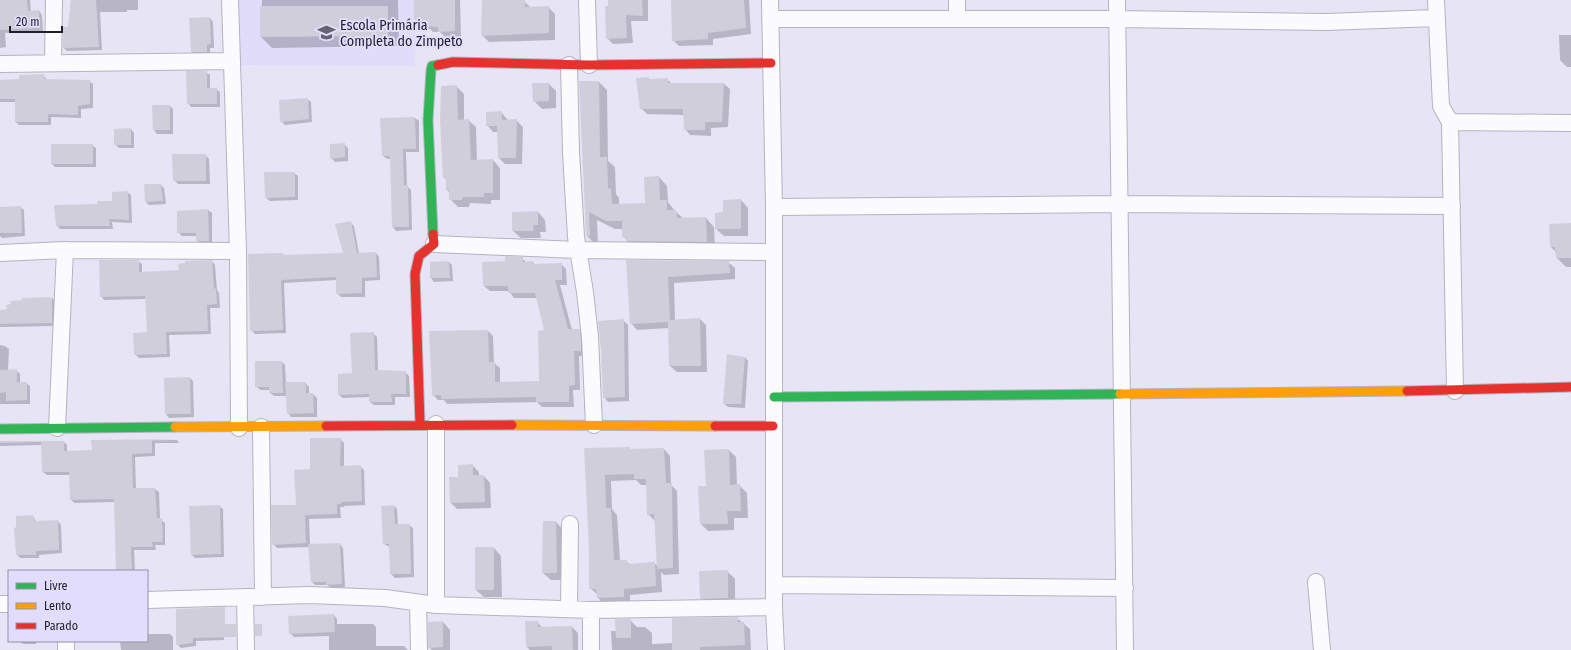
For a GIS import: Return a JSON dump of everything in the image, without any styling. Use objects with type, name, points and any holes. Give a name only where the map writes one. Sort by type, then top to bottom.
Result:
[{"type":"street","points":[[53,63],[54,0]]},
{"type":"street","points":[[230,0],[238,251],[239,428]]},
{"type":"street","points":[[587,0],[589,65]]},
{"type":"street","points":[[770,0],[774,207],[773,426],[774,607],[776,650]]},
{"type":"street","points":[[957,0],[957,19]]},
{"type":"street","points":[[1117,0],[1125,650]]},
{"type":"street","points":[[1436,0],[1441,106],[1450,122],[1455,391]]},
{"type":"street","points":[[770,19],[1117,19],[1326,22],[1436,18]]},
{"type":"street","points":[[0,64],[232,61]]},
{"type":"street","points":[[434,244],[429,177],[428,111],[430,72],[432,66],[453,62],[569,65],[771,63]]},
{"type":"street","points":[[569,65],[571,152],[577,250],[585,292],[590,337],[594,425]]},
{"type":"street","points":[[1450,122],[1571,123]]},
{"type":"street","points":[[774,207],[1119,204],[1452,206]]},
{"type":"street","points":[[420,424],[415,274],[416,260],[424,250],[434,244],[577,250],[773,252]]},
{"type":"street","points":[[0,253],[66,250],[238,251]]},
{"type":"street","points":[[57,428],[66,250]]},
{"type":"street","points":[[774,397],[1455,391],[1571,387]]},
{"type":"street","points":[[0,429],[239,428],[420,424],[773,426]]},
{"type":"street","points":[[436,424],[436,605]]},
{"type":"street","points":[[261,427],[263,598]]},
{"type":"street","points":[[570,524],[570,608]]},
{"type":"street","points":[[1316,582],[1322,650]]},
{"type":"street","points":[[774,585],[1125,588]]},
{"type":"street","points":[[148,600],[263,598],[310,595],[386,598],[436,605],[570,608],[591,610],[774,607]]},
{"type":"street","points":[[245,598],[246,650]]},
{"type":"street","points":[[418,602],[419,650]]},
{"type":"street","points":[[591,610],[592,650]]},
{"type":"shaded area","name":"Escola Primária Completa do Zimpeto","points":[[237,0],[416,0],[415,66],[239,65]]},
{"type":"building","points":[[0,0],[27,0],[28,11],[39,10],[40,28],[0,30]]},
{"type":"building","points":[[71,0],[96,0],[99,47],[63,48],[63,27],[68,27]]},
{"type":"building","points":[[414,0],[455,0],[455,31],[438,32],[438,27],[426,26],[426,23],[414,24]]},
{"type":"building","points":[[482,0],[525,0],[525,7],[549,6],[549,33],[481,36]]},
{"type":"building","points":[[608,0],[642,0],[643,16],[626,15],[627,38],[606,39],[605,6],[608,6]]},
{"type":"building","points":[[671,0],[744,0],[746,28],[708,33],[708,39],[672,41]]},
{"type":"building","points":[[260,6],[388,6],[388,36],[260,37]]},
{"type":"building","points":[[210,17],[211,44],[207,45],[207,52],[191,52],[189,18]]},
{"type":"building","points":[[186,71],[207,71],[207,88],[217,88],[217,104],[187,104]]},
{"type":"building","points":[[44,74],[44,79],[90,80],[90,104],[78,106],[78,115],[48,114],[48,122],[15,122],[15,99],[0,99],[0,80],[19,79],[19,75]]},
{"type":"building","points":[[649,77],[649,79],[668,78],[668,83],[724,83],[722,122],[705,122],[705,130],[684,130],[683,109],[640,109],[636,78]]},
{"type":"building","points":[[579,81],[599,81],[600,157],[607,157],[608,189],[611,188],[612,204],[645,203],[644,177],[659,176],[660,200],[667,200],[667,210],[676,210],[677,218],[706,217],[707,242],[626,241],[625,237],[622,237],[622,221],[606,221],[589,212],[590,236],[586,236]]},
{"type":"building","points":[[532,83],[549,83],[549,101],[533,102]]},
{"type":"building","points":[[457,85],[458,120],[469,119],[471,160],[493,159],[493,193],[484,193],[484,197],[463,197],[462,200],[449,200],[449,190],[446,190],[446,177],[443,178],[440,120],[441,86]]},
{"type":"building","points":[[308,98],[309,119],[280,122],[279,100]]},
{"type":"building","points":[[152,105],[170,105],[170,130],[153,130]]},
{"type":"building","points":[[502,111],[502,120],[517,119],[516,158],[498,158],[497,126],[486,126],[486,112]]},
{"type":"building","points":[[415,117],[416,149],[403,149],[404,185],[408,185],[409,227],[392,227],[390,156],[382,156],[380,118]]},
{"type":"building","points":[[131,128],[131,145],[114,145],[114,129]]},
{"type":"building","points":[[345,143],[345,157],[330,159],[330,144]]},
{"type":"building","points":[[51,144],[93,144],[93,164],[51,164]]},
{"type":"building","points":[[172,154],[206,154],[206,181],[173,181]]},
{"type":"building","points":[[264,172],[295,172],[295,197],[265,198]]},
{"type":"building","points":[[144,184],[161,184],[163,201],[145,202]]},
{"type":"building","points":[[128,191],[129,220],[109,219],[110,226],[56,226],[54,205],[97,204],[97,201],[112,201],[112,192]]},
{"type":"building","points":[[741,199],[741,229],[715,229],[715,213],[723,212],[723,200]]},
{"type":"building","points":[[21,206],[22,233],[0,233],[0,207]]},
{"type":"building","points":[[208,209],[209,241],[196,241],[196,233],[177,233],[177,211]]},
{"type":"building","points":[[538,211],[538,225],[533,225],[534,231],[512,231],[512,212]]},
{"type":"building","points":[[351,221],[357,253],[376,252],[377,277],[362,278],[362,293],[336,294],[336,277],[281,280],[283,330],[250,331],[248,254],[283,253],[283,255],[343,253],[335,224]]},
{"type":"building","points":[[1571,223],[1571,258],[1556,258],[1555,247],[1550,247],[1549,224]]},
{"type":"building","points":[[505,256],[523,257],[523,262],[533,261],[533,264],[562,263],[562,280],[555,280],[568,329],[580,329],[581,338],[581,351],[574,351],[575,385],[569,386],[569,402],[536,402],[536,397],[441,399],[441,395],[432,396],[429,331],[488,330],[489,362],[495,362],[495,382],[539,381],[538,331],[544,330],[535,293],[508,293],[508,286],[483,286],[482,262],[505,261]]},
{"type":"building","points":[[99,260],[139,260],[139,272],[179,270],[178,264],[185,263],[185,261],[212,260],[214,289],[216,288],[217,304],[207,305],[208,331],[166,332],[167,354],[134,355],[133,333],[147,332],[145,296],[100,297]]},
{"type":"building","points":[[626,260],[729,261],[730,273],[668,277],[670,320],[700,318],[701,366],[669,366],[668,322],[630,324]]},
{"type":"building","points":[[449,261],[450,278],[430,278],[430,262]]},
{"type":"building","points":[[52,297],[52,323],[0,324],[0,310],[7,309],[6,305],[11,304],[10,301],[22,300],[22,298]]},
{"type":"building","points":[[624,319],[625,397],[603,398],[598,321]]},
{"type":"building","points":[[374,332],[375,370],[406,371],[406,394],[391,394],[392,402],[369,402],[369,394],[338,395],[338,374],[352,373],[350,333]]},
{"type":"building","points":[[727,354],[745,357],[741,404],[723,404]]},
{"type":"building","points":[[255,361],[282,361],[283,393],[269,393],[269,387],[255,387]]},
{"type":"building","points":[[17,369],[17,382],[27,382],[27,400],[6,401],[6,392],[0,393],[0,370]]},
{"type":"building","points":[[190,377],[191,414],[165,414],[164,378]]},
{"type":"building","points":[[285,382],[306,382],[306,393],[313,393],[314,413],[287,414]]},
{"type":"building","points":[[310,438],[341,438],[340,466],[361,465],[362,501],[341,502],[341,504],[337,504],[337,514],[305,515],[306,543],[272,545],[271,505],[296,505],[294,470],[310,469]]},
{"type":"building","points":[[177,439],[152,440],[152,453],[132,454],[133,488],[155,488],[157,518],[162,518],[163,537],[162,542],[152,542],[153,547],[131,547],[132,570],[116,570],[114,499],[70,500],[69,472],[42,472],[41,442],[0,443],[0,441],[64,441],[64,451],[92,450],[91,440]]},
{"type":"building","points":[[630,447],[630,449],[664,448],[666,483],[672,483],[673,568],[657,569],[654,514],[647,515],[646,479],[634,479],[634,474],[605,475],[606,508],[611,508],[614,560],[627,560],[627,564],[655,562],[656,586],[624,589],[624,597],[597,598],[596,589],[589,589],[589,549],[584,448]]},
{"type":"building","points":[[729,449],[730,485],[740,484],[741,511],[727,511],[728,524],[700,524],[698,486],[706,486],[704,450]]},
{"type":"building","points":[[473,464],[473,475],[484,475],[485,502],[450,503],[449,477],[458,477],[458,465]]},
{"type":"building","points":[[220,505],[221,554],[191,555],[189,506]]},
{"type":"building","points":[[394,505],[395,524],[410,524],[411,574],[390,574],[389,544],[383,544],[381,506]]},
{"type":"building","points":[[33,515],[34,521],[58,520],[59,550],[36,551],[36,555],[16,555],[14,528],[16,527],[16,516]]},
{"type":"building","points":[[543,521],[556,521],[557,573],[542,573]]},
{"type":"building","points":[[340,543],[342,584],[326,585],[326,582],[311,582],[308,544]]},
{"type":"building","points":[[475,547],[494,547],[494,590],[475,590]]},
{"type":"building","points":[[728,570],[728,598],[700,599],[699,571]]},
{"type":"building","points":[[225,607],[225,624],[236,624],[236,637],[193,638],[193,643],[176,645],[176,609]]},
{"type":"building","points":[[334,614],[335,632],[289,634],[288,616]]},
{"type":"building","points":[[738,617],[738,622],[744,622],[745,645],[700,647],[700,650],[672,650],[672,618]]},
{"type":"building","points":[[615,619],[631,619],[631,638],[616,638]]},
{"type":"building","points":[[443,621],[443,647],[428,648],[428,622]]},
{"type":"building","points":[[525,621],[538,621],[538,627],[572,626],[573,650],[552,650],[552,646],[526,647]]},
{"type":"building","points":[[255,624],[262,624],[262,636],[255,636]]},
{"type":"traffic: fast","points":[[433,234],[428,120],[431,70],[432,66],[438,65]]},
{"type":"traffic: fast","points":[[774,397],[1120,394]]},
{"type":"traffic: fast","points":[[0,429],[175,427]]},
{"type":"traffic: slow","points":[[1120,394],[1407,391]]},
{"type":"traffic: slow","points":[[512,425],[715,426]]},
{"type":"traffic: slow","points":[[175,427],[326,426]]},
{"type":"traffic: jam","points":[[438,65],[453,62],[589,65],[771,63]]},
{"type":"traffic: jam","points":[[420,424],[415,274],[419,256],[434,244],[433,234]]},
{"type":"traffic: jam","points":[[1407,391],[1571,387]]},
{"type":"traffic: jam","points":[[326,426],[512,425]]},
{"type":"traffic: jam","points":[[715,426],[773,426]]},
{"type":"place","name":"Escola Primária Completa do Zimpeto","points":[[327,33]]}]
